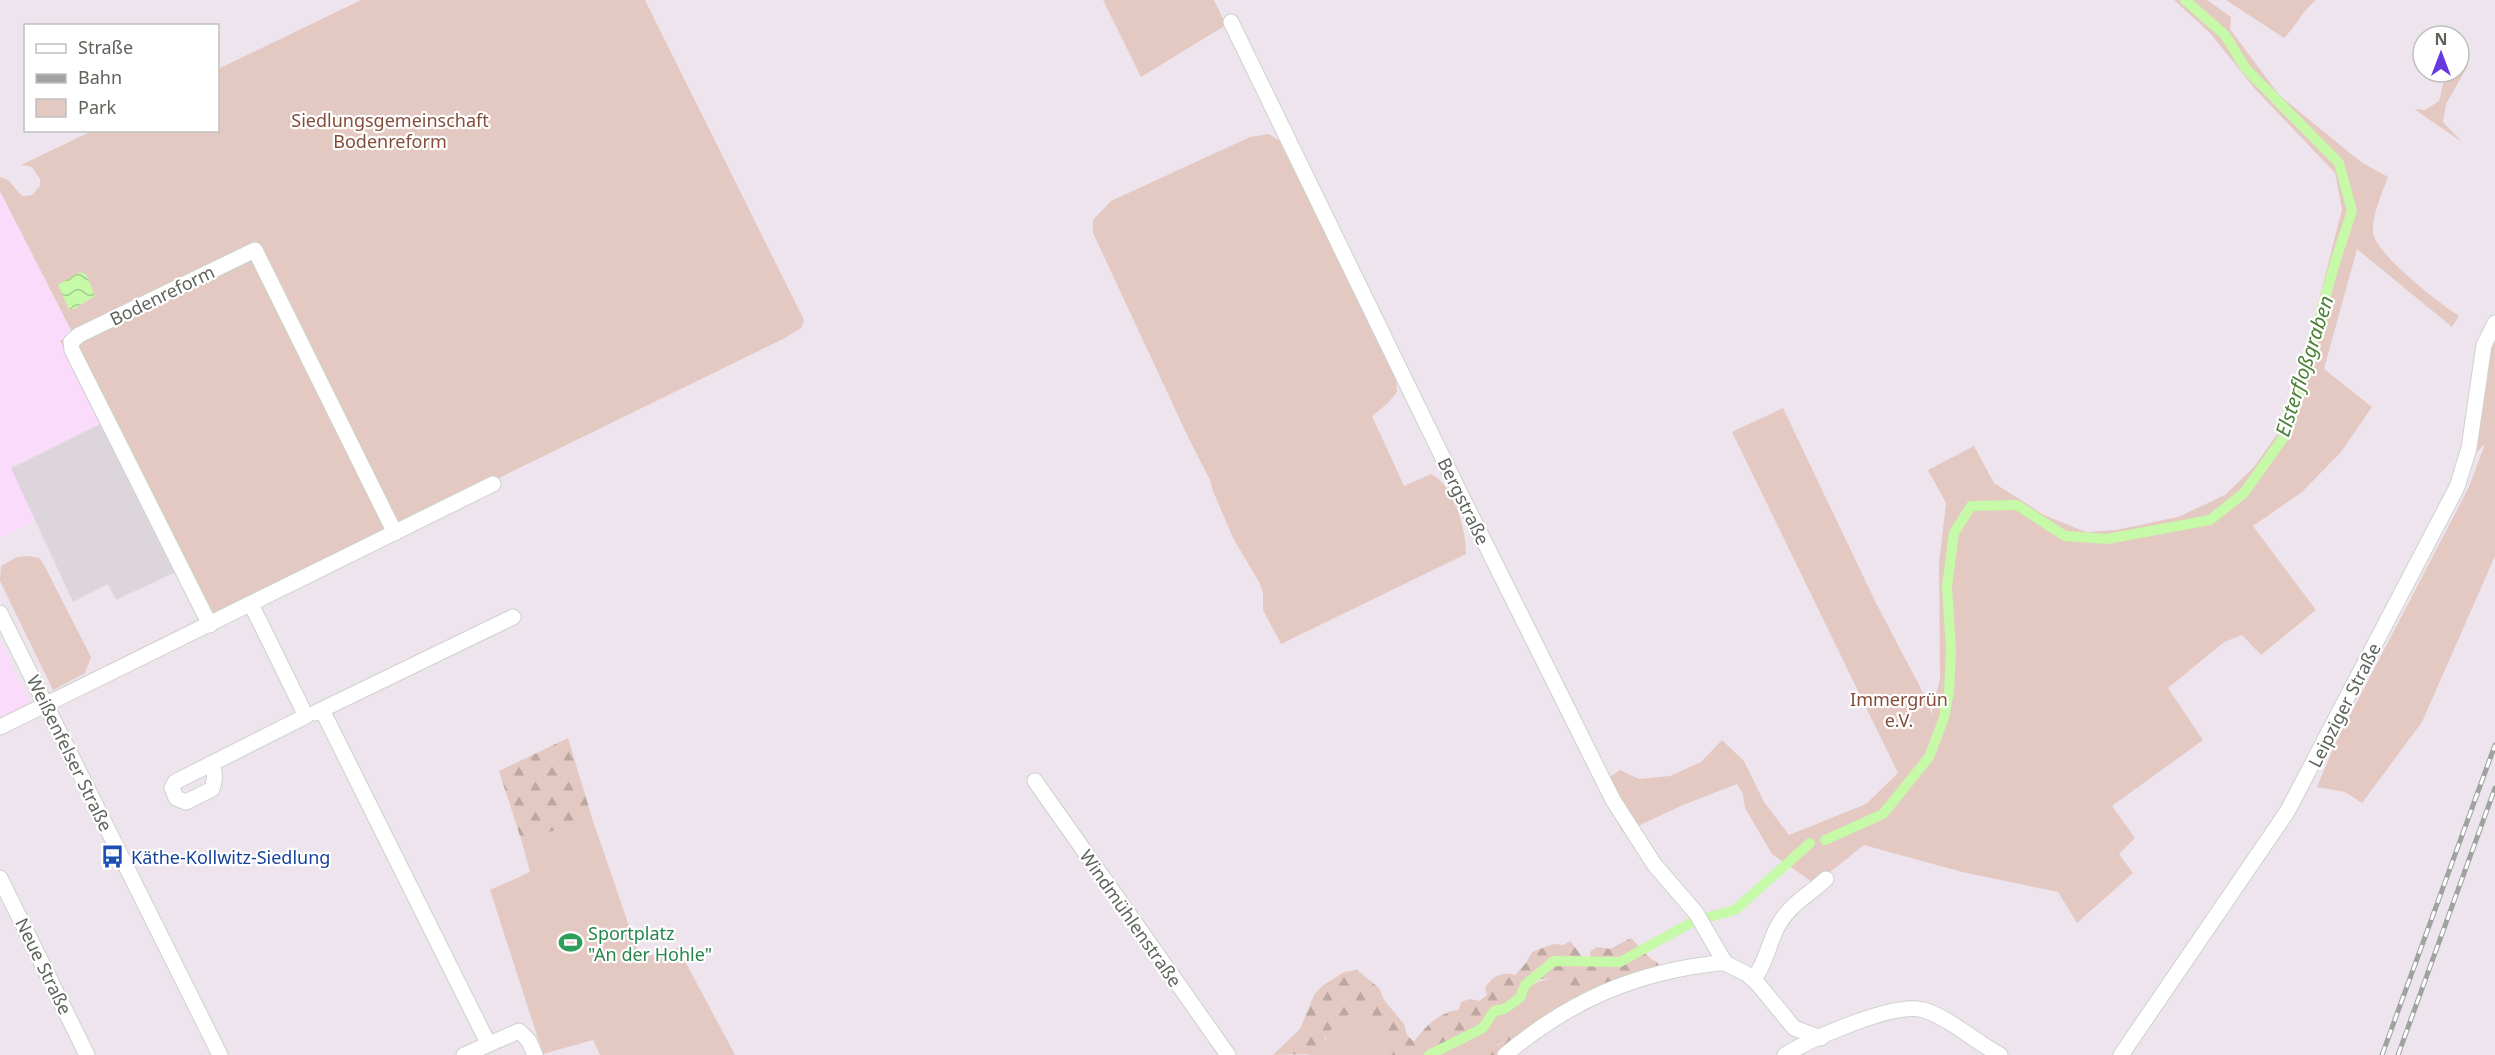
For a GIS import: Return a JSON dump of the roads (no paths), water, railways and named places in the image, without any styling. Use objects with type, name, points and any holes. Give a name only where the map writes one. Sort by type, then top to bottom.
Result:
[{"type":"street","name":"Bergstraße","points":[[1231,22],[1322,212],[1613,800],[1654,864],[1699,919],[1725,963]]},
{"type":"street","name":"Bodenreform","points":[[210,625],[72,350],[71,342],[79,335],[255,250],[394,533]]},
{"type":"street","name":"Leipziger Straße","points":[[2121,1055],[2287,812],[2452,496],[2467,459],[2483,352],[2486,339],[2495,323]]},
{"type":"street","points":[[0,727],[493,484]]},
{"type":"street","points":[[251,604],[306,716]]},
{"type":"street","name":"Weißenfelser Straße","points":[[0,613],[220,1055]]},
{"type":"street","points":[[212,764],[306,716],[513,617]]},
{"type":"street","points":[[322,710],[488,1043]]},
{"type":"street","name":"Windmühlenstraße","points":[[1035,781],[1228,1055]]},
{"type":"street","name":"Neue Straße","points":[[0,878],[87,1055]]},
{"type":"street","points":[[1753,979],[1760,970],[1773,934],[1783,916],[1796,902],[1826,879]]},
{"type":"street","points":[[1505,1055],[1526,1038],[1575,1007],[1618,985],[1654,974],[1725,963],[1753,979],[1794,1028],[1821,1038]]},
{"type":"street","points":[[1788,1053],[1892,1010],[1916,1008],[1936,1015],[2000,1055]]},
{"type":"street","points":[[1788,1053],[1795,1034],[1794,1028]]},
{"type":"street","points":[[464,1055],[519,1031],[529,1041],[536,1055]]},
{"type":"water","points":[[80,272],[86,274],[95,296],[74,309],[69,309],[58,285]]},
{"type":"waterway","name":"Elsterfloßgraben","points":[[1825,840],[1883,814],[1929,757],[1944,718],[1949,692],[1951,650],[1947,586],[1954,533],[1971,506],[2017,505],[2065,536],[2107,539],[2210,520],[2244,493],[2286,434],[2352,211],[2339,163],[2246,69],[2225,35],[2185,0]]},
{"type":"waterway","name":"Elsterfloßgraben","points":[[1429,1055],[1483,1028],[1494,1011],[1504,1009],[1520,998],[1525,985],[1554,961],[1620,962],[1694,921],[1735,910],[1810,843]]},
{"type":"railway","points":[[2382,1055],[2495,745]]},
{"type":"railway","points":[[2398,1055],[2495,788]]},
{"type":"place","name":"Käthe-Kollwitz-Siedlung","points":[[113,857]]},
{"type":"place","name":"Sportplatz \"An der Hohle\"","points":[[570,943]]},
{"type":"park label","name":"Siedlungsgemeinschaft Bodenreform","points":[[390,130]]},
{"type":"park label","name":"Immergrün e.V.","points":[[1899,709]]}]
